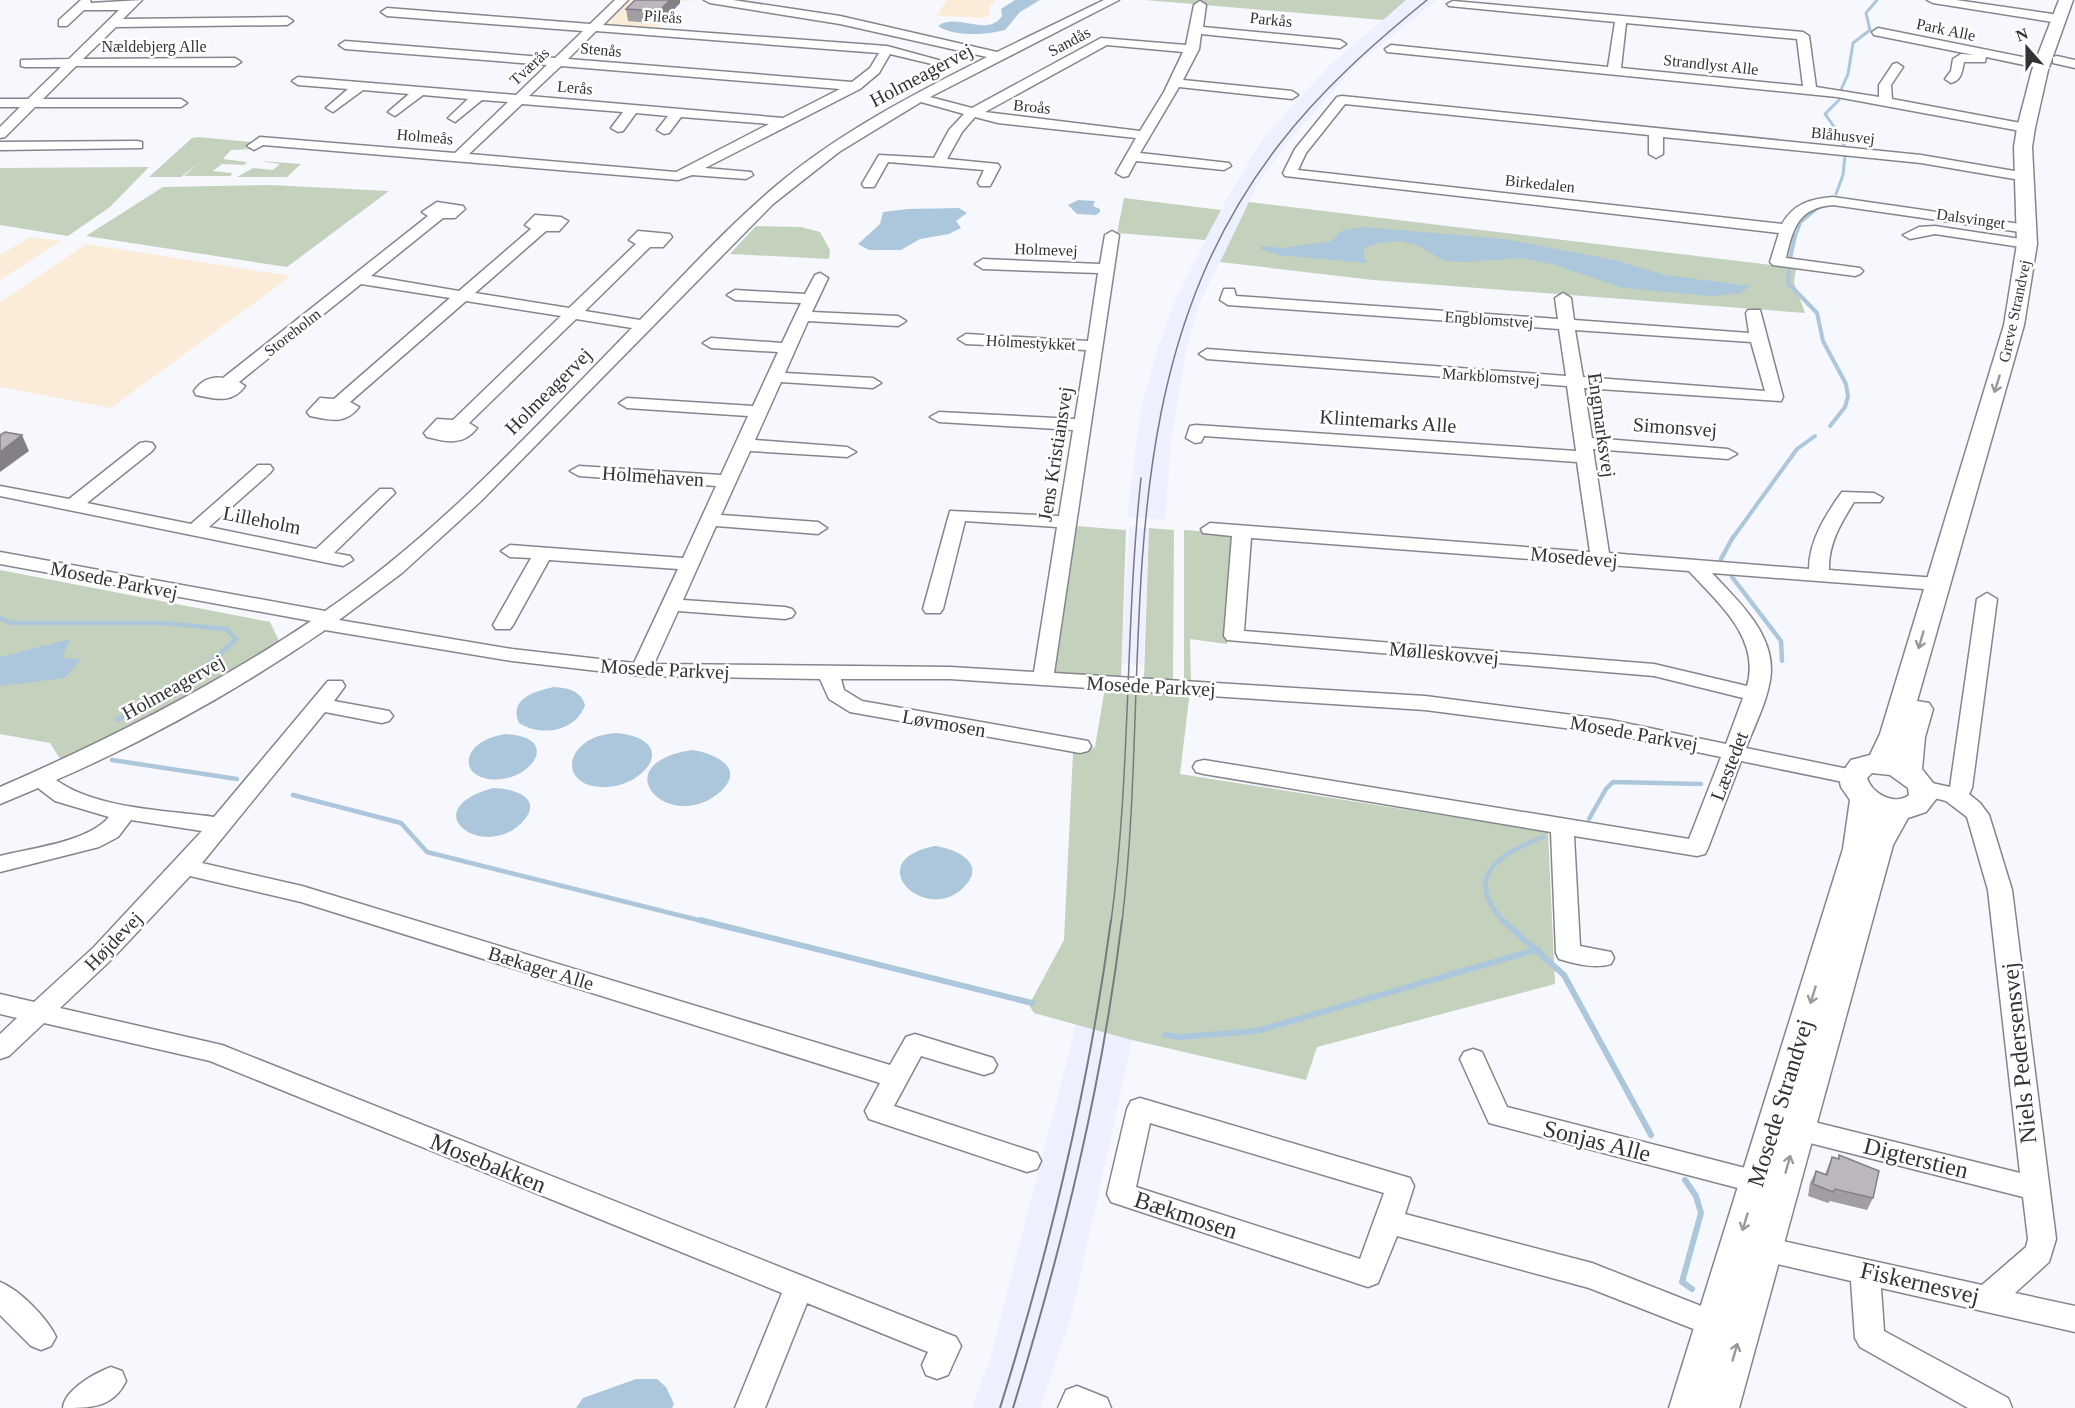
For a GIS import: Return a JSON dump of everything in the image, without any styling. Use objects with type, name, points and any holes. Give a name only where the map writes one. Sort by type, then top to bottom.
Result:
[{"type":"main road","name":"Greve Strandvej","points":[[1946,585],[2035,298],[2042,234],[2041,130],[2046,92],[2058,60],[2067,9]]},
{"type":"main road","name":"Greve Strandvej","points":[[1946,585],[2014,325],[2027,237],[2023,147],[2026,128],[2058,60]]},
{"type":"main road","points":[[1879,764],[1894,734],[1946,585]]},
{"type":"main road","name":"Mosede Strandvej","points":[[1719,1408],[1878,844],[1910,790],[1911,736],[1946,585]]},
{"type":"main road","points":[[1879,764],[1910,790],[1881,806],[1859,787],[1861,767],[1879,764]]},
{"type":"main road","name":"Mosede Strandvej","points":[[1689,1408],[1858,849],[1859,787]]},
{"type":"street","name":"Tværås","points":[[459,157],[622,0]]},
{"type":"street","points":[[710,0],[793,11],[1001,57]]},
{"type":"street","points":[[793,11],[804,0]]},
{"type":"street","name":"Holmeagervej","points":[[0,796],[40,779],[205,695],[324,620],[443,527],[748,220],[796,177],[856,134],[920,98],[1113,0]]},
{"type":"street","points":[[1933,0],[2067,9]]},
{"type":"street","name":"Nældebjerg Alle","points":[[63,23],[83,5],[132,3]]},
{"type":"street","name":"Nældebjerg Alle","points":[[0,134],[132,3]]},
{"type":"street","points":[[1453,4],[1803,36],[1810,90]]},
{"type":"street","points":[[1123,173],[1143,135],[1176,83],[1193,49],[1198,30],[1200,5]]},
{"type":"street","name":"Pileås","points":[[387,12],[887,50],[936,61]]},
{"type":"street","points":[[1614,71],[1621,20]]},
{"type":"street","name":"Nældebjerg Alle","points":[[112,23],[287,21]]},
{"type":"street","name":"Parkås","points":[[1198,30],[1340,44]]},
{"type":"street","name":"Park Alle","points":[[1878,32],[2058,60]]},
{"type":"street","name":"Sandås","points":[[971,114],[1105,41],[1193,49]]},
{"type":"street","name":"Stenås","points":[[345,45],[855,86]]},
{"type":"street","name":"Nældebjerg Alle","points":[[37,49],[19,67],[73,62],[235,62]]},
{"type":"street","name":"Strandlyst Alle","points":[[1391,49],[1810,90],[1886,101],[2026,128]]},
{"type":"street","name":"Holmeås","points":[[254,146],[260,141],[672,177],[693,171],[855,86],[875,70],[887,50]]},
{"type":"street","points":[[1951,79],[1957,72],[1958,60],[1967,57],[2058,60]]},
{"type":"street","points":[[1886,101],[1885,85],[1897,67]]},
{"type":"street","name":"Lerås","points":[[298,81],[788,122]]},
{"type":"street","points":[[1176,83],[1292,95]]},
{"type":"street","points":[[333,108],[360,86]]},
{"type":"street","points":[[395,112],[420,91]]},
{"type":"street","points":[[455,118],[478,96]]},
{"type":"street","name":"Broås","points":[[920,98],[971,114],[1143,135]]},
{"type":"street","name":"Blåhusvej","points":[[1290,173],[1300,152],[1342,100],[1576,130],[1656,133],[1921,159],[2026,177]]},
{"type":"street","points":[[0,103],[181,102]]},
{"type":"street","points":[[618,128],[633,108]]},
{"type":"street","points":[[664,130],[678,112]]},
{"type":"street","points":[[939,162],[956,130],[971,114]]},
{"type":"street","points":[[1656,133],[1656,154]]},
{"type":"street","points":[[0,146],[138,145]]},
{"type":"street","points":[[594,170],[609,154]]},
{"type":"street","points":[[1131,156],[1224,166]]},
{"type":"street","points":[[869,184],[884,158],[993,167],[985,183]]},
{"type":"street","name":"Holmeås","points":[[693,171],[746,175]]},
{"type":"street","name":"Birkedalen","points":[[1290,173],[1786,229]]},
{"type":"street","points":[[1855,271],[1778,262],[1786,229],[1802,208],[1823,201],[2027,237]]},
{"type":"street","name":"Storeholm","points":[[226,384],[440,214]]},
{"type":"street","points":[[338,405],[543,226]]},
{"type":"street","name":"Dalsvinget","points":[[1910,235],[1924,230],[1935,230],[2027,237]]},
{"type":"street","name":"Jens Kristiansvej","points":[[1043,680],[1112,235]]},
{"type":"street","points":[[456,426],[647,242]]},
{"type":"street","name":"Holmevej","points":[[983,264],[1106,269]]},
{"type":"street","name":"Holmehaven","points":[[641,670],[820,278]]},
{"type":"street","points":[[358,279],[644,325]]},
{"type":"street","name":"Engblomstvej","points":[[1229,292],[1228,300],[1758,338]]},
{"type":"street","points":[[736,294],[807,308],[898,321]]},
{"type":"street","name":"Engmarksvej","points":[[1563,297],[1600,559]]},
{"type":"street","points":[[1754,313],[1758,338]]},
{"type":"street","name":"Markblomstvej","points":[[1207,354],[1775,397],[1758,338]]},
{"type":"street","name":"Holmestykket","points":[[966,339],[1095,346]]},
{"type":"street","points":[[710,344],[789,348]]},
{"type":"street","points":[[775,377],[873,383]]},
{"type":"street","points":[[627,403],[759,412]]},
{"type":"street","points":[[939,417],[1082,425]]},
{"type":"street","name":"Klintemarks Alle","points":[[1195,438],[1196,430],[1585,450]]},
{"type":"street","points":[[744,445],[847,452]]},
{"type":"street","points":[[72,506],[147,447]]},
{"type":"street","name":"Simonsvej","points":[[1585,450],[1728,454]]},
{"type":"street","name":"Lilleholm","points":[[195,530],[264,469]]},
{"type":"street","name":"Holmehaven","points":[[579,471],[728,482]]},
{"type":"street","name":"Lilleholm","points":[[0,491],[343,560]]},
{"type":"street","name":"Lilleholm","points":[[321,555],[386,493]]},
{"type":"street","points":[[1819,575],[1818,559],[1822,539],[1848,496],[1874,498]]},
{"type":"street","points":[[933,609],[957,515],[1067,522]]},
{"type":"street","points":[[710,520],[818,528]]},
{"type":"street","name":"Mosedevej","points":[[1210,529],[1946,585]]},
{"type":"street","name":"Mølleskovvej","points":[[1242,531],[1234,636],[1654,670],[1694,678],[1755,695]]},
{"type":"street","points":[[510,551],[690,564]]},
{"type":"street","points":[[502,625],[543,553]]},
{"type":"street","name":"Mosede Parkvej","points":[[0,558],[512,655],[641,670],[731,673],[950,673],[1425,703],[1611,728],[1735,752],[1859,787]]},
{"type":"street","name":"Læstedet","points":[[1204,766],[1697,848],[1735,752],[1755,695],[1761,669],[1758,649],[1748,629],[1696,567]]},
{"type":"street","points":[[1910,790],[1957,796],[1961,788],[1986,599]]},
{"type":"street","points":[[672,605],[785,614]]},
{"type":"street","name":"Løvmosen","points":[[829,672],[831,689],[839,698],[857,707],[1080,746]]},
{"type":"street","name":"Højdevej","points":[[0,1049],[103,953],[185,867],[335,686]]},
{"type":"street","points":[[321,705],[382,716]]},
{"type":"street","points":[[40,779],[63,796],[125,813],[219,826]]},
{"type":"street","name":"Niels Pedersensvej","points":[[1957,796],[1970,804],[1978,815],[2000,890],[2042,1239],[2038,1253],[1987,1299]]},
{"type":"street","points":[[0,864],[91,841],[110,831],[125,813]]},
{"type":"street","points":[[1562,827],[1568,953],[1602,958]]},
{"type":"street","name":"Bækager Alle","points":[[185,867],[302,894],[895,1077]]},
{"type":"street","name":"Mosebakken","points":[[0,1004],[213,1052],[946,1346],[937,1365]]},
{"type":"street","points":[[984,1065],[915,1044],[878,1111],[1027,1161]]},
{"type":"street","name":"Sonjas Alle","points":[[1473,1059],[1498,1115],[1757,1182]]},
{"type":"street","name":"Bækmosen","points":[[1140,1109],[1400,1186],[1389,1222],[1368,1274],[1121,1194],[1140,1109]]},
{"type":"street","name":"Digterstien","points":[[1798,1128],[2035,1188]]},
{"type":"street","points":[[1389,1222],[1592,1276],[1714,1324]]},
{"type":"street","name":"Fiskernesvej","points":[[1764,1249],[2075,1319]]},
{"type":"street","points":[[1865,1271],[1870,1338],[1997,1408]]},
{"type":"street","points":[[750,1408],[798,1288]]},
{"type":"street","points":[[0,1295],[41,1337]]},
{"type":"street","points":[[80,1408],[78,1406],[111,1381]]},
{"type":"street","points":[[1073,1408],[1077,1400],[1096,1408]]},
{"type":"shaded area","points":[[627,0],[695,1],[681,1],[657,28],[603,25]]},
{"type":"shaded area","points":[[947,0],[996,0],[989,7],[990,15],[984,18],[936,16]]},
{"type":"shaded area","points":[[1406,0],[1437,0],[1356,65],[1292,137],[1257,185],[1199,304],[1186,350],[1171,439],[1165,520],[1127,517],[1141,408],[1160,342],[1175,301],[1225,202],[1264,137],[1331,64]]},
{"type":"shaded area","points":[[30,237],[61,241],[0,280],[0,255]]},
{"type":"shaded area","points":[[86,244],[291,276],[111,408],[0,387],[0,302]]},
{"type":"shaded area","points":[[1129,527],[1149,528],[1143,665],[1121,664]]},
{"type":"shaded area","points":[[1143,829],[1132,1040],[1072,1313],[1040,1408],[972,1408],[990,1359],[1073,1037],[1103,832]]},
{"type":"green space","points":[[1145,0],[1406,0],[1383,20]]},
{"type":"green space","points":[[192,138],[251,142],[244,148],[254,149],[231,150],[223,159],[247,162],[244,165],[222,164],[213,171],[232,173],[231,176],[184,176],[200,162],[181,177],[149,177]]},
{"type":"green space","points":[[260,161],[301,164],[287,177],[237,177],[253,168],[273,170],[280,164]]},
{"type":"green space","points":[[149,167],[110,207],[68,236],[0,225],[0,168]]},
{"type":"green space","points":[[270,185],[389,191],[287,267],[86,236],[163,187]]},
{"type":"green space","points":[[1124,198],[1221,210],[1205,240],[1117,233]]},
{"type":"green space","points":[[1249,202],[1796,268],[1794,283],[1805,313],[1373,280],[1220,262]]},
{"type":"green space","points":[[756,226],[801,227],[820,232],[830,250],[829,259],[730,254]]},
{"type":"green space","points":[[1076,526],[1126,530],[1121,676],[1119,677],[1144,678],[1149,528],[1174,530],[1173,680],[1184,681],[1184,530],[1229,533],[1235,539],[1227,644],[1190,639],[1191,682],[1180,774],[1548,832],[1555,984],[1317,1047],[1306,1080],[1132,1040],[1034,1013],[1029,1005],[1064,940],[1073,753],[1095,747],[1107,676],[1051,672]]},
{"type":"green space","points":[[0,570],[270,622],[280,643],[202,692],[61,760],[50,743],[0,734]]},
{"type":"water","points":[[1015,0],[1040,0],[1020,12],[1005,30],[970,34],[944,30],[938,26],[945,22],[989,25],[1002,16],[1001,9]]},
{"type":"water","points":[[1078,200],[1095,201],[1093,206],[1100,209],[1100,212],[1096,215],[1077,214],[1068,205]]},
{"type":"water","points":[[959,208],[967,213],[956,221],[961,228],[949,234],[920,239],[901,250],[869,250],[858,244],[880,224],[883,212]]},
{"type":"water","points":[[1364,227],[1504,239],[1614,260],[1665,275],[1750,286],[1741,293],[1711,296],[1623,288],[1552,264],[1520,258],[1466,262],[1444,261],[1419,246],[1399,241],[1378,243],[1365,248],[1363,254],[1367,263],[1278,255],[1260,249],[1261,246],[1282,248],[1332,241],[1341,231]]},
{"type":"water","points":[[70,639],[62,658],[81,659],[65,678],[0,686],[0,657]]},
{"type":"water","points":[[554,687],[573,691],[583,700],[585,705],[574,721],[566,726],[547,731],[519,723],[517,708],[520,702],[532,694]]},
{"type":"water","points":[[616,733],[638,738],[649,746],[652,756],[648,767],[637,777],[623,784],[607,787],[589,785],[576,777],[572,766],[579,748],[592,739]]},
{"type":"water","points":[[505,734],[524,737],[534,744],[537,752],[534,761],[525,770],[513,776],[499,779],[478,776],[470,768],[469,763],[474,748],[485,740]]},
{"type":"water","points":[[692,750],[709,754],[724,763],[729,769],[730,776],[727,783],[720,792],[700,803],[681,806],[665,802],[653,793],[647,781],[651,769],[665,758]]},
{"type":"water","points":[[493,788],[515,792],[527,799],[530,804],[525,819],[510,832],[493,837],[477,835],[464,829],[457,820],[458,809],[469,798]]},
{"type":"water","points":[[935,846],[961,855],[971,866],[970,880],[962,889],[947,898],[931,899],[917,894],[906,886],[900,875],[902,864],[913,853]]},
{"type":"water","points":[[636,1379],[657,1379],[666,1387],[674,1404],[672,1408],[576,1408],[583,1398]]},
{"type":"building","points":[[635,0],[670,0],[659,11],[626,9]]},
{"type":"building","points":[[5,432],[22,435],[0,452],[0,435]]},
{"type":"building","points":[[1839,1155],[1879,1171],[1873,1198],[1835,1189],[1833,1192],[1813,1184],[1816,1171],[1827,1175],[1832,1157],[1839,1159]]},
{"type":"waterway","points":[[1841,90],[1848,74],[1853,43],[1870,30],[1866,13],[1877,0]]},
{"type":"waterway","points":[[1839,100],[1825,114],[1840,135],[1845,148]]},
{"type":"waterway","points":[[1836,194],[1843,175],[1845,156]]},
{"type":"waterway","points":[[1795,237],[1801,222],[1820,206]]},
{"type":"waterway","points":[[1790,259],[1795,236]]},
{"type":"waterway","points":[[1789,268],[1788,283],[1817,313],[1823,341],[1846,384],[1848,396],[1845,407],[1830,426]]},
{"type":"waterway","points":[[1732,539],[1797,449],[1815,436]]},
{"type":"waterway","points":[[1721,559],[1733,537]]},
{"type":"waterway","points":[[1732,577],[1781,641],[1782,661]]},
{"type":"waterway","points":[[0,618],[12,623],[162,623],[226,629],[236,639],[212,661],[117,720]]},
{"type":"waterway","points":[[112,760],[237,779]]},
{"type":"waterway","points":[[1589,819],[1606,789],[1613,782],[1701,784]]},
{"type":"waterway","points":[[293,795],[401,823],[427,852],[706,922]]},
{"type":"waterway","points":[[1503,921],[1492,906],[1486,891],[1486,879],[1491,868],[1513,851],[1543,837]]},
{"type":"waterway","points":[[700,920],[1032,1003]]},
{"type":"waterway","points":[[1503,921],[1536,950]]},
{"type":"waterway","points":[[1165,1035],[1179,1037],[1257,1031],[1536,950]]},
{"type":"waterway","points":[[1536,950],[1564,975],[1651,1135]]},
{"type":"waterway","points":[[1685,1180],[1696,1196],[1701,1213],[1682,1282],[1692,1289]]},
{"type":"tram line","points":[[1122,922],[1131,821],[1139,619],[1146,520],[1159,422],[1183,327],[1222,234],[1278,146],[1348,68],[1427,0]]},
{"type":"tram line","points":[[1111,922],[1122,811],[1132,589],[1141,478]]},
{"type":"tram line","points":[[1000,1408],[1035,1288],[1066,1166],[1091,1044],[1111,920]]},
{"type":"tram line","points":[[1013,1408],[1064,1227],[1092,1106],[1114,982],[1122,920]]}]
